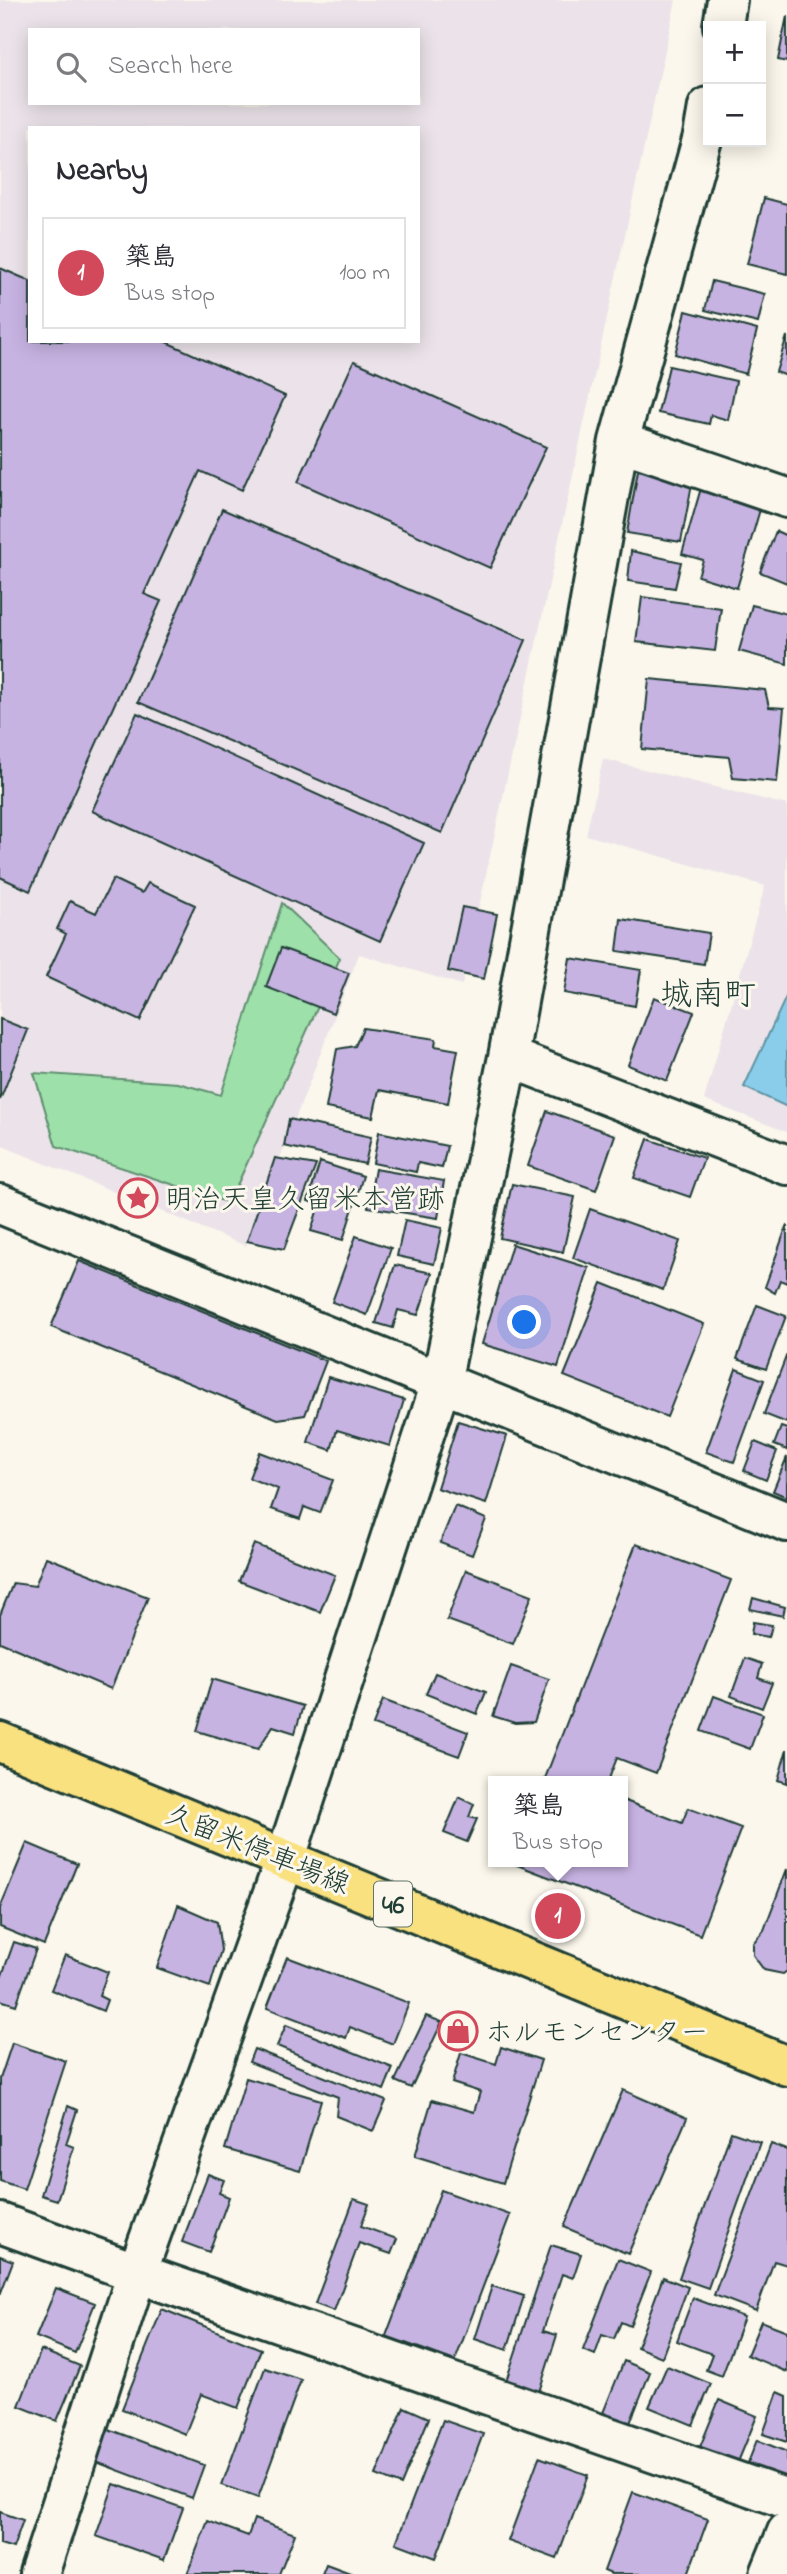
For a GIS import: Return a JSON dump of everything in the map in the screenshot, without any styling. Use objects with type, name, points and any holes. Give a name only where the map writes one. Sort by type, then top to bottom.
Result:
[{"type":"main road","name":"久留米停車場線","points":[[0,1742],[787,2066]]},
{"type":"street","points":[[724,21],[727,0]]},
{"type":"street","points":[[39,2574],[137,2273],[285,1860],[442,1383],[508,1057],[620,441],[703,136]]},
{"type":"street","points":[[620,441],[787,498]]},
{"type":"street","points":[[508,1057],[787,1165]]},
{"type":"street","points":[[0,1204],[787,1522]]},
{"type":"street","points":[[0,2223],[787,2499]]},
{"type":"street","points":[[770,2574],[787,2532]]},
{"type":"shaded area","points":[[0,0],[676,0],[462,985],[359,954],[246,1246],[0,1145]]},
{"type":"shaded area","points":[[603,759],[787,805],[787,1132],[704,1100],[765,886],[586,835]]},
{"type":"green space","points":[[282,903],[340,958],[229,1203],[56,1146],[34,1073],[178,1083],[221,1095]]},
{"type":"water","points":[[787,998],[787,1107],[744,1087]]},
{"type":"building","points":[[787,16],[787,62],[778,60]]},
{"type":"building","points":[[764,198],[787,204],[787,274],[747,264]]},
{"type":"building","points":[[0,268],[28,280],[28,343],[168,343],[285,396],[242,490],[200,471],[144,594],[161,601],[30,891],[0,877]]},
{"type":"building","points":[[712,281],[765,294],[758,323],[705,310]]},
{"type":"building","points":[[686,311],[757,330],[746,374],[675,354]]},
{"type":"building","points":[[787,336],[787,376],[776,372]]},
{"type":"building","points":[[354,361],[546,447],[490,568],[298,482]]},
{"type":"building","points":[[669,366],[736,381],[728,420],[711,415],[709,424],[658,413]]},
{"type":"building","points":[[638,470],[693,479],[681,542],[627,533]]},
{"type":"building","points":[[701,488],[761,506],[737,588],[698,576],[703,560],[682,554]]},
{"type":"building","points":[[222,509],[526,640],[442,833],[138,702]]},
{"type":"building","points":[[776,531],[787,536],[787,583],[760,572]]},
{"type":"building","points":[[631,551],[681,562],[675,588],[628,581]]},
{"type":"building","points":[[642,597],[721,608],[715,651],[636,642]]},
{"type":"building","points":[[752,605],[787,614],[787,664],[739,651]]},
{"type":"building","points":[[649,679],[765,690],[769,707],[784,708],[777,782],[733,778],[729,757],[642,749]]},
{"type":"building","points":[[137,713],[424,843],[380,941],[92,811]]},
{"type":"building","points":[[113,879],[142,893],[148,883],[195,905],[140,1021],[46,977],[66,934],[57,929],[70,901],[96,913]]},
{"type":"building","points":[[462,907],[497,914],[484,979],[448,971]]},
{"type":"building","points":[[621,919],[709,933],[704,964],[617,951]]},
{"type":"building","points":[[281,948],[349,973],[333,1013],[266,987]]},
{"type":"building","points":[[570,958],[641,970],[635,1006],[564,993]]},
{"type":"building","points":[[654,997],[694,1012],[667,1081],[628,1065]]},
{"type":"building","points":[[0,1019],[28,1030],[0,1100]]},
{"type":"building","points":[[363,1028],[436,1039],[435,1046],[458,1050],[448,1103],[379,1090],[373,1117],[326,1108],[337,1049],[355,1046]]},
{"type":"building","points":[[547,1111],[615,1135],[596,1190],[528,1166]]},
{"type":"building","points":[[289,1119],[371,1137],[365,1164],[284,1146]]},
{"type":"building","points":[[379,1132],[447,1146],[442,1168],[418,1163],[416,1172],[373,1163]]},
{"type":"building","points":[[648,1139],[704,1158],[690,1197],[634,1178]]},
{"type":"building","points":[[275,1158],[316,1165],[284,1249],[247,1241]]},
{"type":"building","points":[[320,1162],[363,1176],[343,1240],[311,1231],[319,1205],[308,1201]]},
{"type":"building","points":[[375,1169],[444,1181],[438,1218],[368,1207]]},
{"type":"building","points":[[512,1184],[575,1197],[563,1252],[500,1238]]},
{"type":"building","points":[[590,1209],[680,1241],[663,1290],[573,1258]]},
{"type":"building","points":[[405,1220],[442,1228],[434,1264],[397,1256]]},
{"type":"building","points":[[787,1225],[787,1283],[780,1280],[775,1293],[765,1287]]},
{"type":"building","points":[[356,1236],[391,1248],[367,1315],[332,1302]]},
{"type":"building","points":[[512,1244],[589,1268],[558,1367],[482,1344]]},
{"type":"building","points":[[79,1261],[326,1361],[305,1415],[278,1419],[51,1327]]},
{"type":"building","points":[[395,1265],[432,1273],[418,1315],[398,1310],[393,1328],[376,1323]]},
{"type":"building","points":[[602,1283],[704,1324],[667,1417],[564,1376]]},
{"type":"building","points":[[757,1305],[786,1316],[766,1369],[737,1359]]},
{"type":"building","points":[[787,1354],[787,1423],[764,1414]]},
{"type":"building","points":[[736,1369],[764,1380],[734,1462],[706,1452]]},
{"type":"building","points":[[328,1377],[404,1400],[390,1446],[337,1430],[331,1450],[308,1442]]},
{"type":"building","points":[[458,1421],[507,1436],[486,1504],[437,1488]]},
{"type":"building","points":[[781,1427],[787,1429],[787,1450],[774,1445]]},
{"type":"building","points":[[755,1442],[777,1451],[766,1480],[744,1471]]},
{"type":"building","points":[[259,1452],[333,1480],[320,1513],[304,1507],[300,1519],[271,1509],[278,1489],[249,1478]]},
{"type":"building","points":[[787,1457],[787,1497],[773,1491]]},
{"type":"building","points":[[455,1506],[486,1519],[472,1555],[440,1543]]},
{"type":"building","points":[[254,1544],[335,1575],[320,1612],[239,1581]]},
{"type":"building","points":[[636,1544],[731,1580],[656,1773],[617,1758],[610,1776],[546,1776]]},
{"type":"building","points":[[46,1557],[148,1597],[111,1689],[0,1642],[0,1615],[13,1583],[35,1586]]},
{"type":"building","points":[[466,1570],[532,1595],[513,1644],[447,1620]]},
{"type":"building","points":[[753,1598],[785,1607],[783,1616],[750,1609]]},
{"type":"building","points":[[753,1622],[772,1625],[769,1637],[751,1634]]},
{"type":"building","points":[[745,1658],[762,1664],[758,1678],[772,1683],[762,1708],[731,1696]]},
{"type":"building","points":[[511,1666],[549,1679],[534,1722],[515,1723],[493,1716]]},
{"type":"building","points":[[435,1673],[486,1692],[477,1714],[426,1694]]},
{"type":"building","points":[[212,1679],[303,1706],[295,1733],[273,1726],[258,1749],[197,1731]]},
{"type":"building","points":[[714,1696],[763,1714],[750,1749],[701,1731]]},
{"type":"building","points":[[383,1700],[468,1732],[459,1756],[373,1725]]},
{"type":"building","points":[[787,1749],[787,1783],[778,1780]]},
{"type":"building","points":[[459,1797],[474,1804],[469,1817],[477,1819],[467,1842],[444,1833]]},
{"type":"building","points":[[628,1802],[682,1823],[688,1808],[741,1828],[700,1935],[522,1867],[628,1867]]},
{"type":"building","points":[[27,1843],[77,1864],[44,1945],[0,1927],[0,1908]]},
{"type":"building","points":[[787,1869],[787,1971],[783,1974],[764,1970],[753,1955],[753,1943],[764,1930]]},
{"type":"building","points":[[178,1905],[217,1922],[221,1950],[210,1987],[157,1968]]},
{"type":"building","points":[[14,1942],[36,1949],[16,2005],[0,2000],[0,1981]]},
{"type":"building","points":[[65,1955],[108,1972],[99,1996],[107,2000],[103,2011],[51,1990]]},
{"type":"building","points":[[287,1957],[409,2003],[393,2044],[350,2027],[346,2038],[267,2008]]},
{"type":"building","points":[[426,2016],[442,2022],[411,2088],[395,2081]]},
{"type":"building","points":[[286,2025],[393,2068],[384,2090],[277,2046]]},
{"type":"building","points":[[12,2043],[66,2061],[24,2189],[0,2181],[0,2079]]},
{"type":"building","points":[[501,2047],[541,2060],[503,2183],[415,2156],[432,2100],[474,2112],[480,2092],[452,2083],[461,2053],[496,2064]]},
{"type":"building","points":[[254,2049],[386,2101],[373,2131],[336,2116],[338,2097],[249,2062]]},
{"type":"building","points":[[246,2078],[321,2100],[300,2171],[225,2149]]},
{"type":"building","points":[[623,2090],[687,2118],[628,2254],[564,2227]]},
{"type":"building","points":[[68,2106],[77,2110],[66,2144],[74,2147],[57,2200],[41,2195]]},
{"type":"building","points":[[731,2132],[760,2142],[708,2288],[679,2278]]},
{"type":"building","points":[[771,2144],[787,2150],[787,2265],[774,2261],[756,2311],[714,2295]]},
{"type":"building","points":[[208,2174],[224,2180],[219,2193],[229,2197],[209,2252],[182,2242]]},
{"type":"building","points":[[441,2190],[510,2215],[455,2361],[386,2336]]},
{"type":"building","points":[[354,2199],[369,2204],[361,2226],[397,2239],[391,2254],[359,2243],[334,2311],[315,2304]]},
{"type":"building","points":[[551,2245],[581,2254],[573,2278],[562,2274],[543,2331],[557,2335],[538,2395],[505,2384]]},
{"type":"building","points":[[0,2256],[13,2261],[0,2295]]},
{"type":"building","points":[[618,2259],[651,2272],[630,2326],[621,2322],[614,2339],[602,2335],[595,2355],[583,2350]]},
{"type":"building","points":[[663,2277],[688,2287],[662,2357],[637,2347]]},
{"type":"building","points":[[492,2286],[524,2296],[507,2350],[475,2339]]},
{"type":"building","points":[[56,2288],[95,2303],[75,2353],[36,2337]]},
{"type":"building","points":[[693,2298],[744,2317],[722,2376],[706,2370],[712,2354],[677,2341]]},
{"type":"building","points":[[162,2309],[261,2349],[238,2408],[201,2394],[185,2434],[122,2409]]},
{"type":"building","points":[[761,2321],[787,2331],[787,2372],[747,2355]]},
{"type":"building","points":[[41,2350],[80,2366],[57,2421],[19,2406]]},
{"type":"building","points":[[624,2361],[650,2372],[630,2423],[603,2413]]},
{"type":"building","points":[[667,2366],[711,2384],[693,2425],[649,2407]]},
{"type":"building","points":[[265,2368],[301,2380],[258,2498],[222,2485]]},
{"type":"building","points":[[778,2392],[787,2396],[787,2442],[763,2434]]},
{"type":"building","points":[[719,2400],[757,2416],[738,2462],[700,2447]]},
{"type":"building","points":[[404,2407],[429,2418],[401,2485],[376,2475]]},
{"type":"building","points":[[443,2420],[483,2434],[436,2558],[396,2543]]},
{"type":"building","points":[[108,2429],[204,2465],[192,2498],[96,2462]]},
{"type":"building","points":[[757,2440],[787,2452],[787,2484],[746,2468]]},
{"type":"building","points":[[539,2457],[588,2475],[557,2559],[508,2541]]},
{"type":"building","points":[[114,2484],[183,2508],[164,2560],[96,2536]]},
{"type":"building","points":[[633,2492],[708,2519],[688,2574],[611,2574],[604,2571]]},
{"type":"building","points":[[0,2512],[23,2520],[13,2548],[0,2544]]},
{"type":"building","points":[[254,2519],[295,2534],[279,2574],[187,2574],[208,2521],[248,2536]]},
{"type":"building","points":[[326,2564],[353,2574],[322,2574]]},
{"type":"place","name":"明治天皇久留米本営跡","points":[[138,1198]]},
{"type":"place","name":"築島","points":[[558,1916]]},
{"type":"place","name":"ホルモンセンター","points":[[458,2031]]},
{"type":"district","name":"城南町","points":[[708,993]]}]
